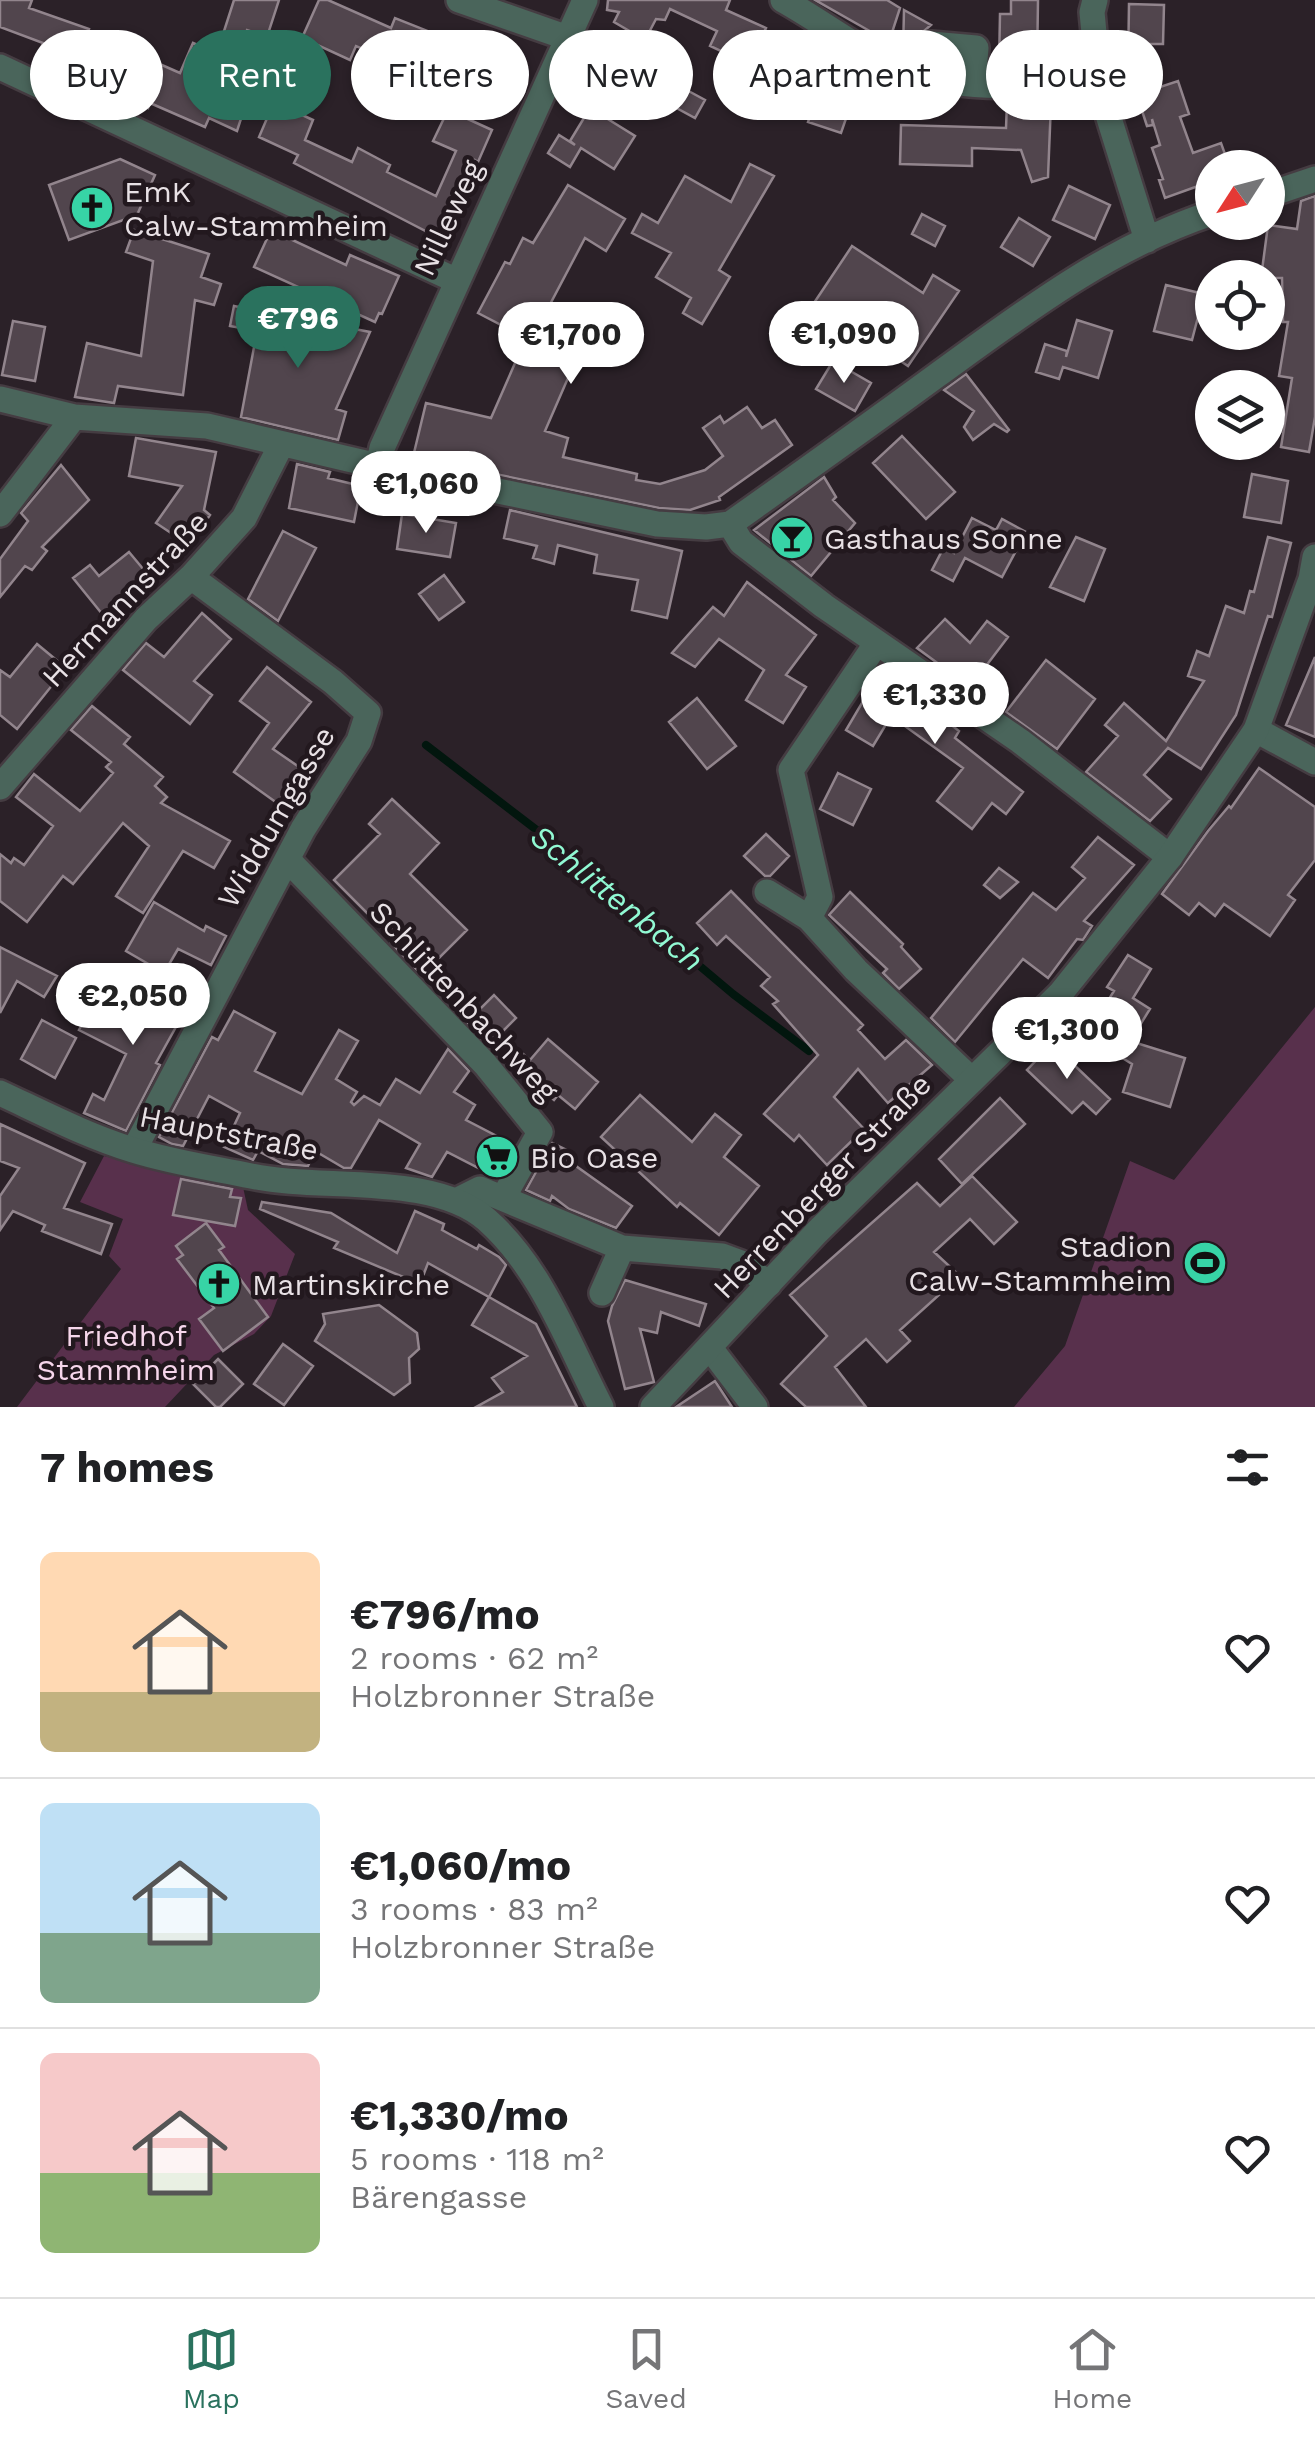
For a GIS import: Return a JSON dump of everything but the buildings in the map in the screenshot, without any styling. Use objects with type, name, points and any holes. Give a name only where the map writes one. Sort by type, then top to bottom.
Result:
[{"type":"street","points":[[459,0],[549,31]]},
{"type":"street","name":"Nilleweg","points":[[572,30],[585,0]]},
{"type":"street","points":[[783,0],[832,30]]},
{"type":"street","points":[[1094,30],[1095,0]]},
{"type":"street","points":[[966,47],[976,48],[973,84]]},
{"type":"street","points":[[0,67],[455,280]]},
{"type":"street","name":"Nilleweg","points":[[378,466],[382,448],[455,280],[549,79]]},
{"type":"street","points":[[966,83],[986,85]]},
{"type":"street","points":[[1110,120],[1147,240]]},
{"type":"street","points":[[1285,189],[1315,179]]},
{"type":"street","points":[[0,400],[74,417],[207,426],[280,445],[658,524],[730,524],[1096,265],[1195,220]]},
{"type":"street","points":[[0,514],[74,417]]},
{"type":"street","name":"Hermannstraße","points":[[0,788],[146,618],[192,577],[244,518],[280,445]]},
{"type":"street","points":[[730,524],[741,542],[876,644],[1020,741],[1170,857]]},
{"type":"street","name":"Herrenberger Straße","points":[[654,1407],[817,1232],[1060,994],[1170,857],[1256,730],[1315,557]]},
{"type":"street","name":"Widdumgasse","points":[[134,1150],[303,829],[359,741],[368,713],[333,682],[192,577]]},
{"type":"street","points":[[808,918],[820,897],[792,770],[876,644]]},
{"type":"street","points":[[1256,730],[1315,762]]},
{"type":"street","name":"Schlittenbachweg","points":[[288,860],[485,1064],[540,1132],[503,1198]]},
{"type":"street","points":[[767,892],[808,918],[856,970],[972,1080]]},
{"type":"street","name":"Hauptstraße","points":[[0,1093],[134,1150],[256,1177],[307,1184],[419,1189],[456,1201],[485,1218],[529,1266],[601,1407]]},
{"type":"street","name":"Hauptstraße","points":[[456,1201],[480,1188],[622,1248],[722,1256],[769,1284]]},
{"type":"street","points":[[602,1293],[622,1248]]},
{"type":"street","points":[[710,1348],[755,1407]]},
{"type":"green space","name":"Stadion Calw-Stammheim","points":[[1315,1007],[1315,1407],[1014,1407],[1065,1346],[1130,1161],[1174,1180]]},
{"type":"green space","name":"Friedhof Stammheim","points":[[104,1156],[243,1187],[248,1210],[295,1254],[271,1316],[254,1334],[214,1355],[165,1407],[17,1407],[121,1269],[109,1256],[123,1219],[80,1202]]},
{"type":"waterway","name":"Schlittenbach","points":[[426,745],[555,844],[733,994],[809,1051]]},
{"type":"place","name":"EmK Calw-Stammheim","points":[[92,208]]},
{"type":"place","name":"Gasthaus Sonne","points":[[792,538]]},
{"type":"place","name":"Bio Oase","points":[[497,1157]]},
{"type":"place","name":"Stadion Calw-Stammheim","points":[[1205,1263]]},
{"type":"place","name":"Martinskirche","points":[[219,1284]]}]
